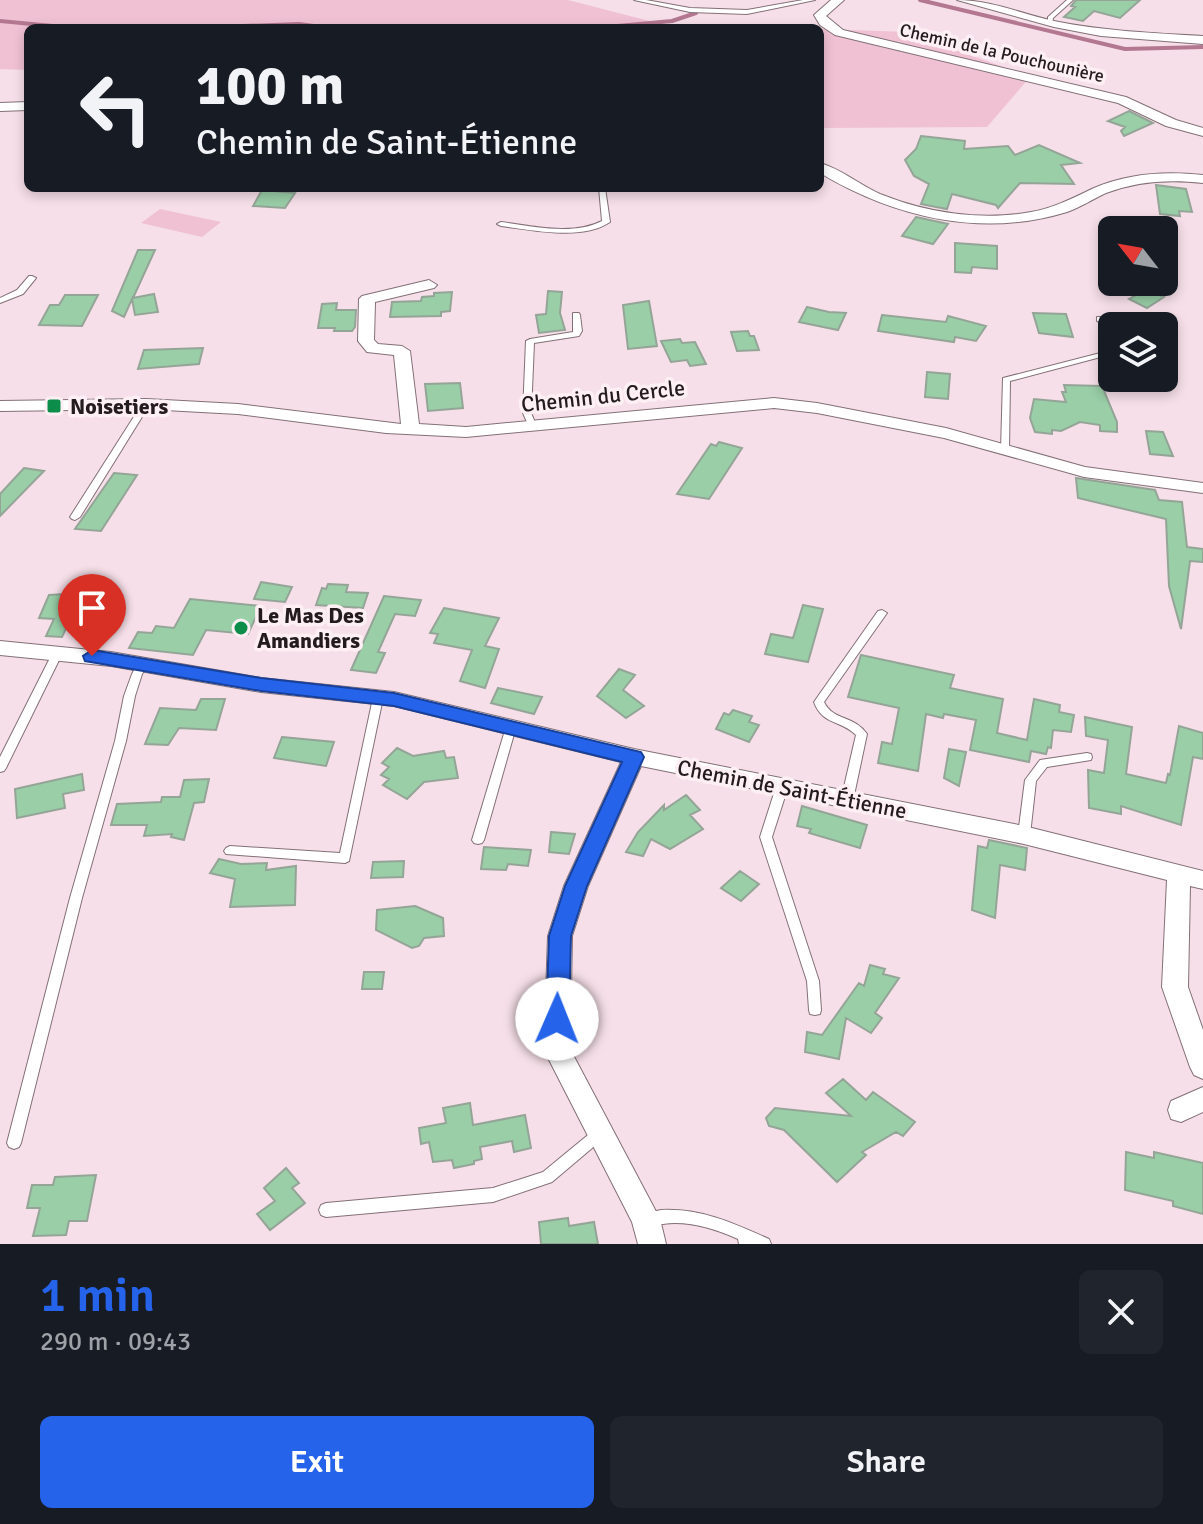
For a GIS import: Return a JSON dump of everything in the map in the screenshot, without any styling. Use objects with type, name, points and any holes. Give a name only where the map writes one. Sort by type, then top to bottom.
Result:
[{"type":"street","name":"Chemin de la Pouchounière","points":[[836,0],[820,15],[824,23],[839,33],[1122,100],[1171,123],[1203,132]]},
{"type":"street","points":[[963,0],[1050,23],[1101,32],[1203,40]]},
{"type":"street","points":[[0,107],[24,106]]},
{"type":"street","points":[[824,170],[841,182],[884,201],[949,218],[974,220],[1023,218],[1063,209],[1103,190],[1137,179],[1173,175],[1203,179]]},
{"type":"street","points":[[409,430],[411,418],[402,351],[373,349],[366,341],[367,299],[429,285]]},
{"type":"street","name":"Chemin du Cercle","points":[[0,406],[146,404],[238,409],[409,430],[466,432],[774,403],[817,408],[946,433],[1084,472],[1203,488]]},
{"type":"street","name":"Chemin de Saint-Étienne","points":[[0,648],[58,652],[261,685],[378,698],[634,757],[1024,835],[1191,877]]},
{"type":"street","points":[[634,757],[576,886],[560,936],[557,1050],[649,1232]]},
{"type":"street","points":[[1191,877],[1175,987],[1203,1067]]},
{"type":"lane","points":[[637,0],[690,10],[747,12],[812,0]]},
{"type":"lane","points":[[826,0],[836,0]]},
{"type":"lane","points":[[1050,23],[1050,18],[1070,0]]},
{"type":"lane","points":[[501,224],[574,229],[601,226],[606,222],[602,192]]},
{"type":"lane","points":[[0,301],[20,292],[32,278]]},
{"type":"lane","points":[[533,427],[527,413],[530,341],[576,334],[576,315]]},
{"type":"lane","points":[[1005,450],[1006,380],[1098,356]]},
{"type":"lane","points":[[75,517],[146,404]]},
{"type":"lane","points":[[847,800],[862,734],[850,722],[829,717],[821,710],[819,702],[882,613]]},
{"type":"lane","points":[[0,768],[58,652]]},
{"type":"lane","points":[[14,1143],[91,837],[123,732],[129,694],[143,664]]},
{"type":"lane","points":[[230,851],[345,858],[378,698]]},
{"type":"lane","points":[[478,840],[511,727]]},
{"type":"lane","points":[[1024,835],[1031,780],[1044,763],[1087,757]]},
{"type":"lane","points":[[782,787],[766,837],[813,981],[815,1010]]},
{"type":"lane","points":[[326,1210],[493,1195],[547,1177],[601,1133]]},
{"type":"lane","points":[[649,1232],[676,1214],[721,1224],[745,1240],[764,1244]]},
{"type":"shaded area","points":[[0,0],[568,0],[661,24],[24,24],[24,70],[0,69]]},
{"type":"shaded area","points":[[824,29],[907,32],[1030,77],[987,127],[824,128]]},
{"type":"shaded area","points":[[160,209],[221,222],[202,237],[141,223]]},
{"type":"building","points":[[1076,0],[1140,0],[1120,18],[1094,11],[1083,21],[1064,17],[1075,7],[1071,6]]},
{"type":"building","points":[[1129,111],[1153,123],[1124,136],[1121,131],[1125,127],[1108,121]]},
{"type":"building","points":[[921,136],[965,141],[964,149],[1008,146],[1015,155],[1039,145],[1080,163],[1061,165],[1074,184],[1020,183],[998,208],[952,194],[947,209],[921,204],[929,184],[914,176],[905,160],[916,149]]},
{"type":"building","points":[[1156,185],[1186,189],[1192,212],[1179,211],[1180,216],[1160,214]]},
{"type":"building","points":[[261,192],[295,193],[285,208],[253,206]]},
{"type":"building","points":[[916,217],[948,224],[933,244],[902,236]]},
{"type":"building","points":[[955,243],[997,246],[997,269],[972,267],[971,273],[955,272]]},
{"type":"building","points":[[138,250],[155,250],[133,298],[154,294],[158,312],[135,315],[132,299],[124,317],[112,311]]},
{"type":"building","points":[[548,291],[562,292],[560,313],[565,330],[539,333],[536,315],[546,314]]},
{"type":"building","points":[[452,292],[450,311],[441,312],[441,316],[390,317],[392,302],[421,301],[422,297],[434,296],[434,293]]},
{"type":"building","points":[[65,295],[98,295],[82,326],[39,325],[50,305],[59,305]]},
{"type":"building","points":[[1134,296],[1164,297],[1147,308],[1129,299]]},
{"type":"building","points":[[649,301],[657,346],[628,349],[623,305]]},
{"type":"building","points":[[337,303],[336,310],[356,310],[352,331],[318,328],[322,304]]},
{"type":"building","points":[[807,307],[846,313],[838,330],[799,322]]},
{"type":"building","points":[[1033,313],[1066,314],[1073,337],[1039,333]]},
{"type":"building","points":[[882,315],[946,322],[948,316],[986,326],[976,341],[955,337],[954,342],[878,331]]},
{"type":"building","points":[[748,331],[750,336],[754,336],[759,350],[737,351],[731,332]]},
{"type":"building","points":[[680,339],[682,343],[695,342],[706,364],[690,366],[687,360],[671,362],[661,341]]},
{"type":"building","points":[[203,348],[199,364],[138,369],[144,350]]},
{"type":"building","points":[[927,372],[950,374],[948,399],[925,397]]},
{"type":"building","points":[[460,383],[463,408],[428,411],[425,384]]},
{"type":"building","points":[[1064,385],[1098,386],[1098,392],[1104,392],[1117,422],[1117,432],[1100,431],[1100,425],[1080,422],[1061,431],[1052,430],[1052,434],[1035,432],[1030,418],[1034,399],[1066,402],[1062,392],[1066,392]]},
{"type":"building","points":[[1146,431],[1163,432],[1173,456],[1150,454]]},
{"type":"building","points":[[719,442],[742,448],[709,499],[677,494],[711,444],[716,446]]},
{"type":"building","points":[[24,468],[44,471],[0,516],[0,494]]},
{"type":"building","points":[[114,473],[137,475],[101,531],[75,529]]},
{"type":"building","points":[[1076,478],[1155,490],[1159,500],[1182,502],[1187,547],[1203,549],[1203,562],[1190,561],[1181,629],[1169,586],[1166,519],[1078,498]]},
{"type":"building","points":[[261,582],[292,587],[285,602],[254,599]]},
{"type":"building","points":[[328,584],[348,585],[346,592],[368,593],[363,608],[316,605],[322,588],[326,589]]},
{"type":"building","points":[[83,593],[62,637],[46,636],[54,619],[39,618],[49,595]]},
{"type":"building","points":[[384,596],[421,600],[415,616],[395,614],[378,652],[385,653],[376,673],[351,670]]},
{"type":"building","points":[[190,599],[261,606],[248,634],[206,630],[193,655],[129,648],[138,632],[152,633],[156,626],[174,628]]},
{"type":"building","points":[[803,605],[823,609],[808,662],[765,654],[771,634],[793,638]]},
{"type":"building","points":[[444,608],[499,618],[485,646],[499,649],[485,688],[460,681],[472,650],[434,643],[438,634],[430,633]]},
{"type":"building","points":[[861,655],[954,675],[950,688],[1003,699],[997,733],[1027,740],[1034,699],[1060,705],[1059,712],[1074,715],[1071,732],[1053,730],[1051,748],[1048,747],[1046,754],[1031,751],[1029,762],[970,750],[976,720],[926,714],[918,771],[878,763],[882,742],[892,744],[899,708],[848,697]]},
{"type":"building","points":[[619,669],[635,675],[623,690],[644,706],[626,718],[597,696]]},
{"type":"building","points":[[498,688],[542,697],[534,714],[491,703]]},
{"type":"building","points":[[201,699],[225,699],[216,730],[179,728],[168,745],[145,744],[160,708],[196,710]]},
{"type":"building","points":[[733,710],[752,716],[749,722],[759,725],[749,742],[716,729],[724,713],[729,715]]},
{"type":"building","points":[[1085,717],[1132,727],[1126,774],[1166,783],[1179,726],[1203,733],[1203,759],[1193,757],[1181,825],[1121,806],[1121,814],[1089,808],[1088,770],[1104,773],[1108,740],[1086,736]]},
{"type":"building","points":[[282,737],[334,742],[326,766],[274,758]]},
{"type":"building","points":[[397,748],[413,756],[444,751],[446,758],[454,757],[458,778],[424,782],[407,799],[383,785],[389,779],[381,775],[389,767],[382,763]]},
{"type":"building","points":[[949,749],[966,752],[959,786],[944,778]]},
{"type":"building","points":[[82,774],[84,790],[63,794],[65,808],[17,818],[15,789]]},
{"type":"building","points":[[209,779],[204,802],[194,803],[184,840],[171,837],[172,834],[144,836],[147,825],[111,825],[117,804],[161,802],[162,797],[180,797],[184,780]]},
{"type":"building","points":[[686,795],[700,810],[690,815],[703,829],[670,849],[651,839],[643,856],[626,852],[638,832],[664,805],[664,810]]},
{"type":"building","points":[[802,806],[867,825],[860,848],[809,833],[811,829],[797,826]]},
{"type":"building","points":[[551,832],[575,834],[569,854],[549,852]]},
{"type":"building","points":[[989,840],[1027,848],[1025,870],[1000,865],[995,918],[972,910],[978,846],[987,848]]},
{"type":"building","points":[[484,847],[531,850],[528,866],[508,864],[506,870],[481,869]]},
{"type":"building","points":[[219,859],[241,864],[267,863],[266,870],[296,866],[295,905],[230,907],[235,879],[210,873]]},
{"type":"building","points":[[404,861],[403,877],[371,878],[373,862]]},
{"type":"building","points":[[740,871],[759,884],[741,901],[721,888]]},
{"type":"building","points":[[415,906],[443,918],[444,936],[424,938],[419,946],[412,948],[376,930],[377,910]]},
{"type":"building","points":[[870,965],[885,969],[883,974],[899,978],[875,1013],[882,1018],[871,1033],[846,1018],[839,1059],[805,1052],[807,1032],[822,1035],[859,983],[864,986]]},
{"type":"building","points":[[364,972],[384,972],[382,989],[362,989]]},
{"type":"building","points":[[843,1079],[866,1100],[873,1092],[915,1122],[903,1136],[896,1132],[862,1152],[866,1155],[837,1182],[784,1130],[769,1126],[766,1118],[775,1108],[851,1116],[826,1093]]},
{"type":"building","points":[[470,1103],[473,1125],[525,1115],[531,1148],[514,1152],[512,1141],[480,1147],[482,1159],[474,1161],[474,1164],[454,1168],[452,1160],[433,1162],[429,1142],[421,1144],[419,1128],[446,1123],[443,1108]]},
{"type":"building","points":[[1126,1152],[1154,1158],[1154,1152],[1203,1163],[1203,1214],[1173,1206],[1173,1201],[1125,1190]]},
{"type":"building","points":[[286,1168],[299,1183],[292,1188],[305,1203],[270,1230],[257,1214],[275,1201],[264,1188]]},
{"type":"building","points":[[96,1175],[87,1221],[69,1221],[66,1235],[33,1236],[40,1208],[27,1208],[32,1185],[53,1185],[55,1177]]},
{"type":"building","points":[[568,1218],[569,1226],[594,1222],[598,1244],[541,1244],[539,1222]]},
{"type":"waterway","points":[[920,0],[1125,49],[1203,47]]},
{"type":"waterway","points":[[639,24],[672,21],[696,13]]},
{"type":"waterway","points":[[0,21],[32,24]]},
{"type":"place","name":"Noisetiers","points":[[54,406]]},
{"type":"place","name":"Le Mas Des Amandiers","points":[[241,628]]},
{"type":"route","points":[[92,656],[261,685],[394,699],[634,757],[576,886],[560,936],[557,1019]]}]
